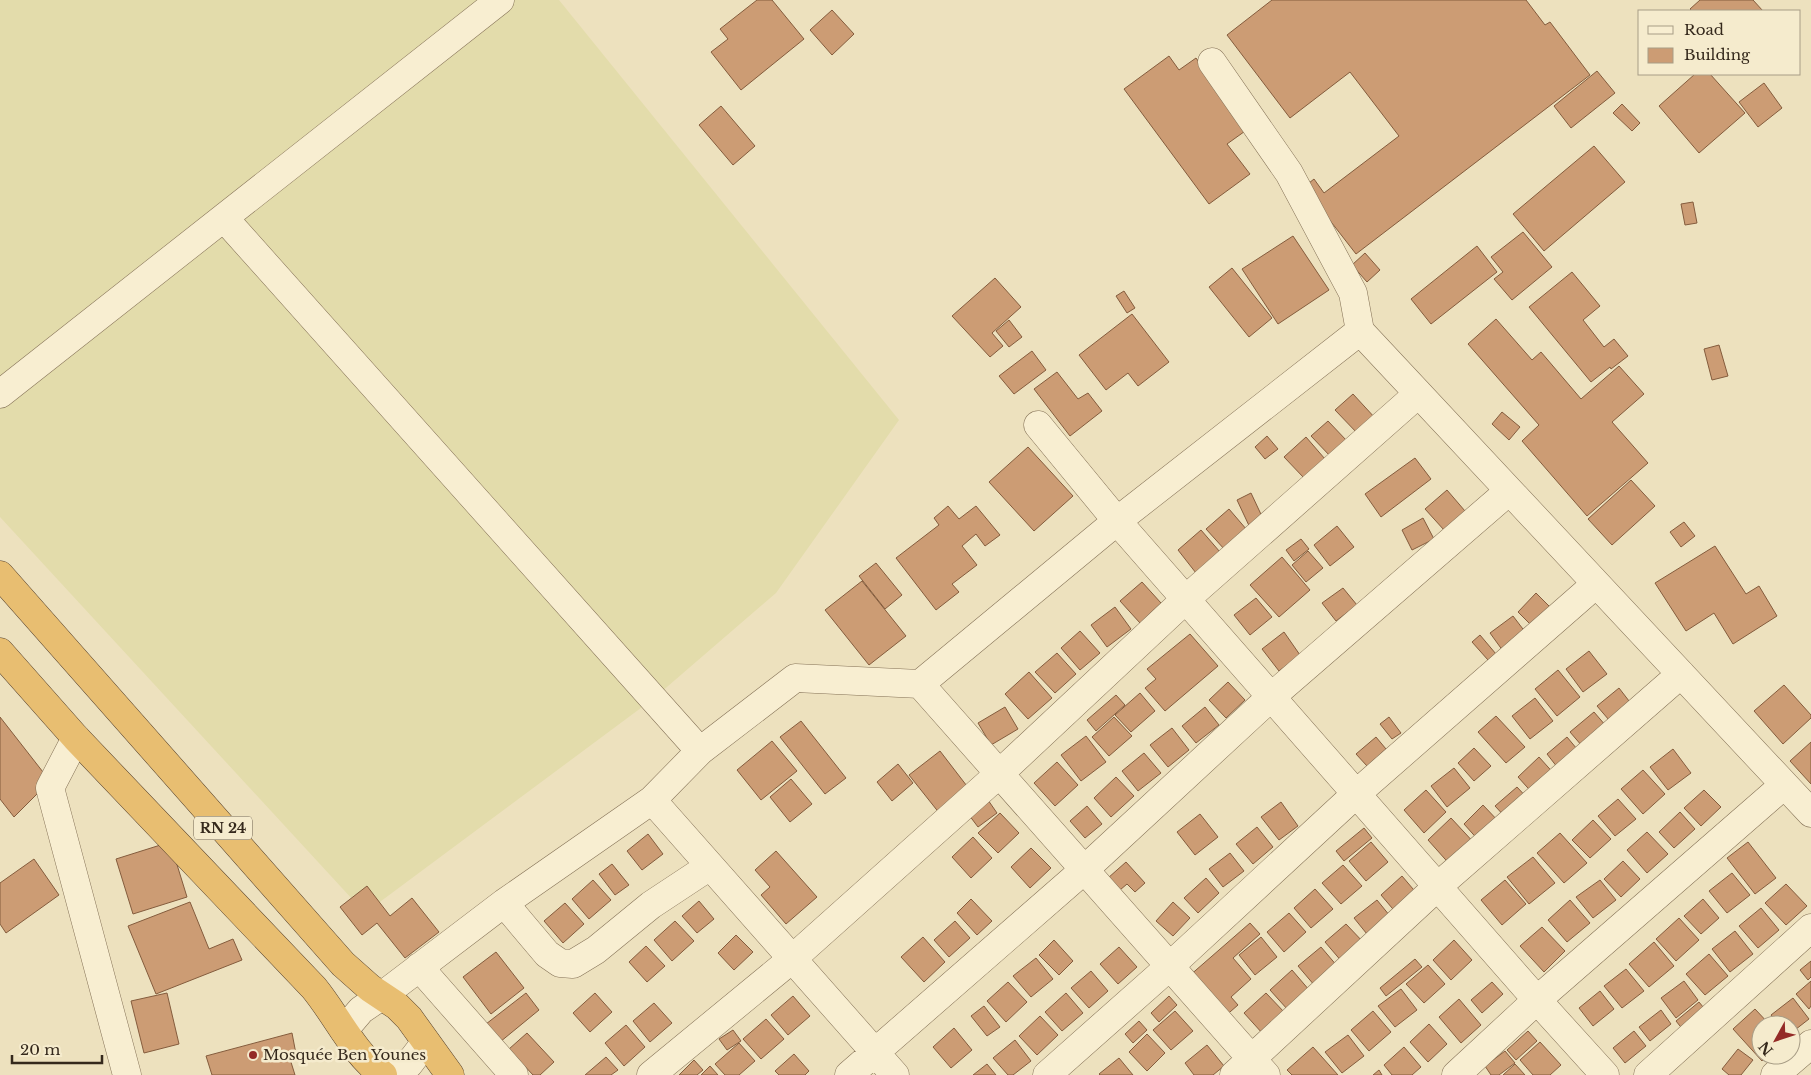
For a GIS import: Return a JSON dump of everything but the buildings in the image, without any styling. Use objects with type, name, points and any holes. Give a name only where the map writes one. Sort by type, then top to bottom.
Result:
[{"type":"highway","name":"RN 24","points":[[0,575],[343,964],[363,982],[397,1006],[409,1018],[425,1043],[450,1075]]},
{"type":"highway","name":"RN 24","points":[[0,652],[76,738],[314,988],[366,1060],[383,1075]]},
{"type":"street","points":[[0,394],[500,0]]},
{"type":"street","points":[[1212,62],[1289,173],[1352,293],[1360,331],[1811,813]]},
{"type":"street","points":[[224,218],[700,751]]},
{"type":"street","points":[[344,1030],[361,1010],[504,902],[652,800],[700,751],[795,678],[920,684],[1117,521],[1360,331]]},
{"type":"street","points":[[652,1075],[792,959],[999,774],[1186,599],[1418,394]]},
{"type":"street","points":[[1038,425],[1117,521],[1536,1000],[1605,1075]]},
{"type":"street","points":[[849,1075],[1084,870],[1271,697],[1509,491]]},
{"type":"street","points":[[1047,1075],[1170,966],[1356,794],[1596,584]]},
{"type":"street","points":[[920,684],[1170,966],[1251,1070],[1437,887],[1681,674]]},
{"type":"street","points":[[76,738],[50,788],[127,1075]]},
{"type":"street","points":[[1456,1075],[1536,1000],[1784,785]]},
{"type":"street","points":[[652,800],[895,1075]]},
{"type":"street","points":[[504,902],[547,954],[560,963],[572,964],[596,950],[650,904],[710,866]]},
{"type":"street","points":[[1648,1075],[1811,928]]},
{"type":"street","points":[[419,967],[514,1075]]},
{"type":"street","points":[[394,1075],[409,1064],[425,1043]]},
{"type":"street","points":[[1775,1075],[1811,1044]]},
{"type":"shaded area","points":[[0,0],[559,0],[899,420],[776,593],[653,699],[365,913],[0,517]]},
{"type":"place","name":"Mosquée Ben Younes","points":[[253,1055]]}]
